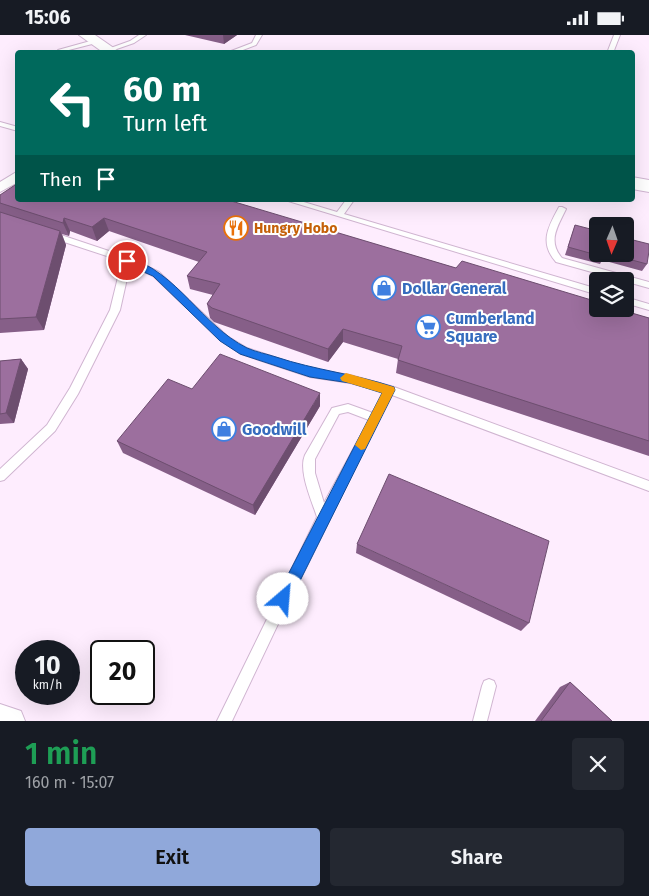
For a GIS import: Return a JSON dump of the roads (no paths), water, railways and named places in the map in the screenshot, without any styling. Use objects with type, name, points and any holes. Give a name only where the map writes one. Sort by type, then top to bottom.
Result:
[{"type":"main road","points":[[90,39],[109,50]]},
{"type":"main road","points":[[635,184],[649,186]]},
{"type":"street","points":[[0,187],[15,177]]},
{"type":"street","points":[[0,718],[11,721]]},
{"type":"lane","points":[[113,50],[143,35]]},
{"type":"lane","points":[[237,50],[254,44],[260,35]]},
{"type":"lane","points":[[611,50],[616,35]]},
{"type":"lane","points":[[61,50],[90,39]]},
{"type":"lane","points":[[0,124],[15,128]]},
{"type":"lane","points":[[296,202],[589,288]]},
{"type":"lane","points":[[340,215],[349,202]]},
{"type":"lane","points":[[562,209],[548,245],[551,253],[559,260],[649,285]]},
{"type":"lane","points":[[45,233],[127,261],[156,274],[224,339],[244,351],[310,373],[350,379],[390,390],[649,486]]},
{"type":"lane","points":[[0,476],[51,428],[74,391],[115,310],[127,261]]},
{"type":"lane","points":[[634,303],[649,307]]},
{"type":"lane","points":[[224,721],[323,519],[390,390]]},
{"type":"lane","points":[[323,519],[309,473],[309,458],[336,411],[348,408],[375,418]]},
{"type":"lane","points":[[480,721],[489,686]]},
{"type":"place","name":"Hungry Hobo","points":[[236,228]]},
{"type":"place","name":"Dollar General","points":[[384,288]]},
{"type":"place","name":"Cumberland Square","points":[[428,327]]},
{"type":"place","name":"Goodwill","points":[[224,429]]}]
